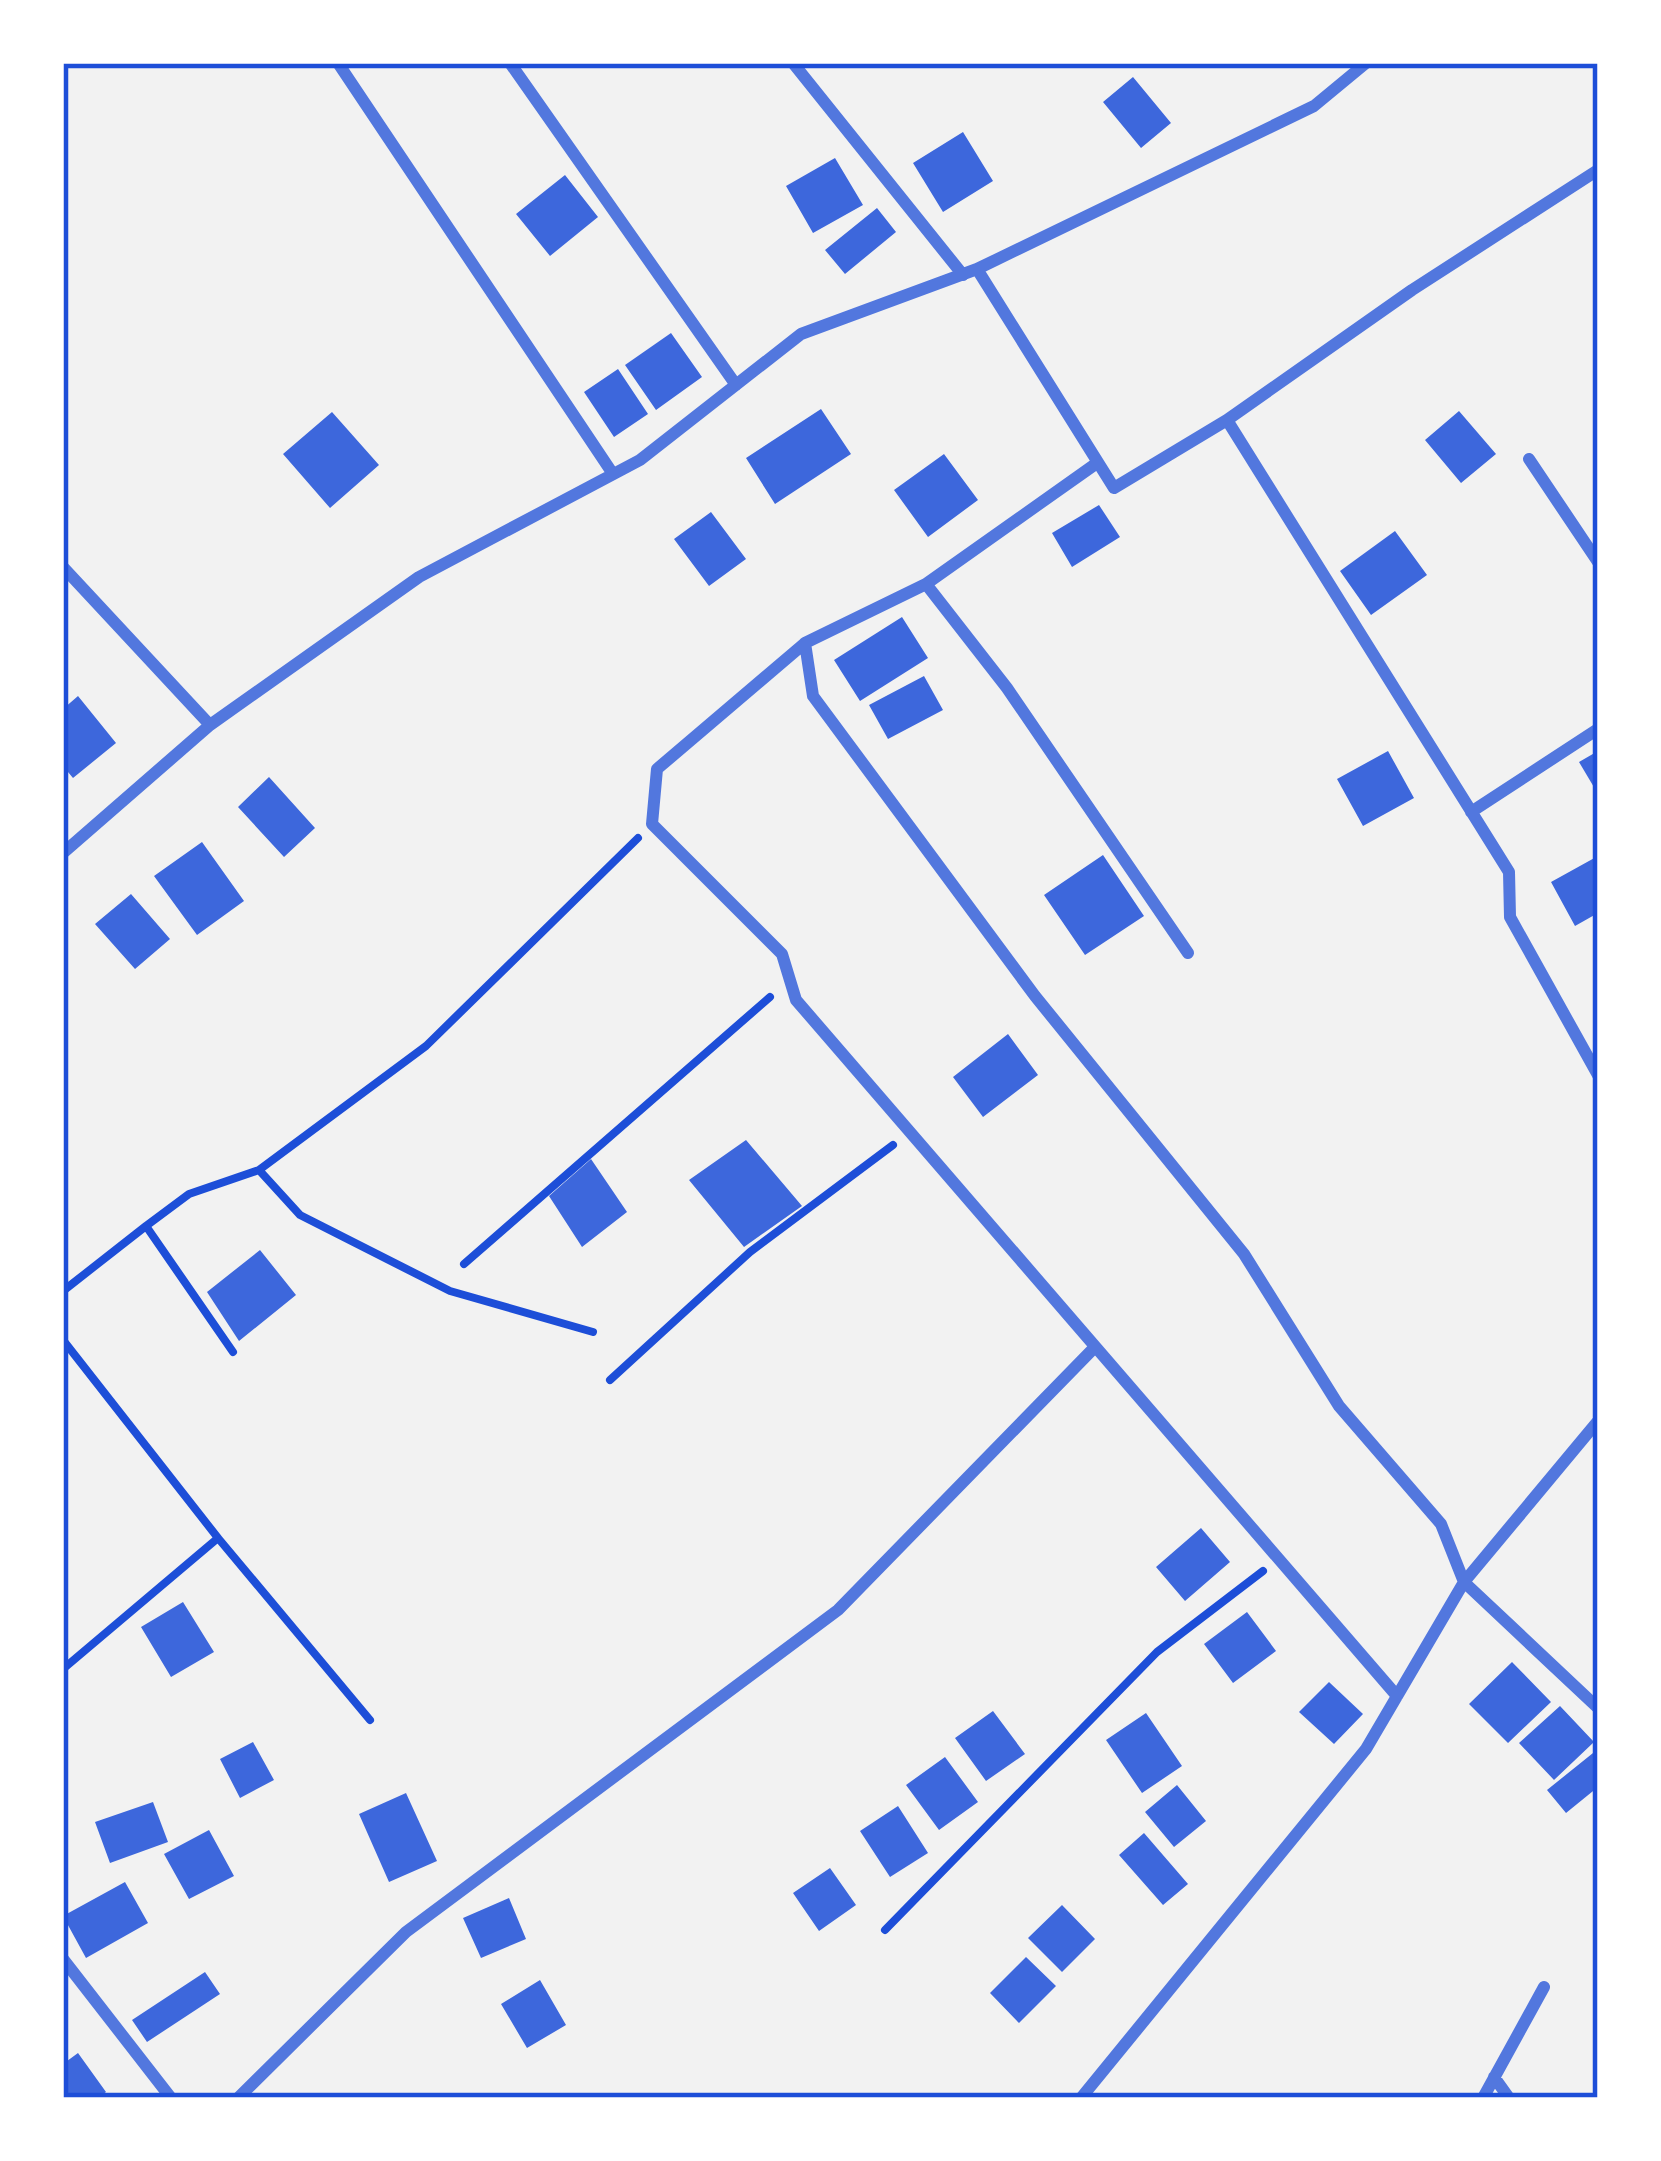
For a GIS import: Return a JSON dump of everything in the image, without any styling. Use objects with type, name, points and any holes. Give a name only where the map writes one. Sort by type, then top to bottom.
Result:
[{"type":"street","points":[[338,63],[613,474]]},
{"type":"street","points":[[510,63],[736,385]]},
{"type":"street","points":[[793,63],[970,272],[1114,488],[1227,420],[1412,290],[1598,170]]},
{"type":"street","points":[[63,853],[210,725],[419,578],[640,460],[801,334],[970,272],[1314,106],[1366,63]]},
{"type":"street","points":[[1227,420],[1508,872],[1510,917],[1598,1075]]},
{"type":"street","points":[[1529,459],[1598,562]]},
{"type":"street","points":[[1097,463],[926,584],[805,643],[657,769],[652,824],[782,954],[796,1000],[1397,1696]]},
{"type":"street","points":[[63,567],[210,725]]},
{"type":"street","points":[[926,584],[1007,688],[1188,952]]},
{"type":"street","points":[[805,643],[812,696],[1125,1112],[1244,1254],[1339,1406],[1441,1524],[1464,1582],[1598,1708]]},
{"type":"street","points":[[1471,812],[1598,729]]},
{"type":"street","points":[[238,2098],[406,1932],[838,1610],[1094,1348]]},
{"type":"street","points":[[1082,2098],[1366,1749],[1464,1582],[1598,1420]]},
{"type":"street","points":[[63,1958],[171,2098]]},
{"type":"street","points":[[1483,2098],[1544,1988]]},
{"type":"street","points":[[1494,2078],[1510,2098]]},
{"type":"path","points":[[63,1292],[190,1194],[259,1171],[426,1046],[652,824]]},
{"type":"path","points":[[464,1264],[790,980]]},
{"type":"path","points":[[610,1380],[750,1252],[909,1133]]},
{"type":"path","points":[[259,1171],[300,1215],[450,1291],[593,1332]]},
{"type":"path","points":[[146,1226],[233,1352]]},
{"type":"path","points":[[63,1340],[218,1538],[370,1720]]},
{"type":"path","points":[[63,1669],[218,1538]]},
{"type":"path","points":[[885,1930],[1156,1652],[1278,1559]]},
{"type":"building","points":[[1133,77],[1171,123],[1141,148],[1103,102]]},
{"type":"building","points":[[963,132],[993,181],[943,212],[913,163]]},
{"type":"building","points":[[835,158],[863,205],[813,233],[786,186]]},
{"type":"building","points":[[565,175],[598,217],[550,256],[516,214]]},
{"type":"building","points":[[877,208],[896,232],[845,274],[825,250]]},
{"type":"building","points":[[671,333],[702,377],[656,410],[625,365]]},
{"type":"building","points":[[618,369],[648,414],[614,437],[584,392]]},
{"type":"building","points":[[821,409],[851,454],[775,504],[746,458]]},
{"type":"building","points":[[1459,411],[1496,454],[1461,483],[1425,440]]},
{"type":"building","points":[[332,412],[379,465],[330,508],[283,454]]},
{"type":"building","points":[[944,454],[978,500],[928,537],[894,490]]},
{"type":"building","points":[[1099,505],[1120,537],[1072,567],[1052,533]]},
{"type":"building","points":[[711,512],[746,559],[709,586],[674,539]]},
{"type":"building","points":[[1395,531],[1427,575],[1371,615],[1340,571]]},
{"type":"building","points":[[902,617],[928,658],[860,701],[834,660]]},
{"type":"building","points":[[924,676],[943,710],[888,739],[869,705]]},
{"type":"building","points":[[78,696],[116,743],[73,778],[63,766],[63,709]]},
{"type":"building","points":[[1388,751],[1414,798],[1363,826],[1337,779]]},
{"type":"building","points":[[1598,751],[1598,794],[1579,762]]},
{"type":"building","points":[[269,777],[315,828],[284,857],[238,807]]},
{"type":"building","points":[[202,842],[244,901],[197,935],[154,876]]},
{"type":"building","points":[[1103,855],[1144,916],[1085,955],[1044,895]]},
{"type":"building","points":[[1598,856],[1598,913],[1575,926],[1551,882]]},
{"type":"building","points":[[131,894],[170,939],[135,969],[95,924]]},
{"type":"building","points":[[1008,1034],[1038,1075],[983,1117],[953,1077]]},
{"type":"building","points":[[746,1140],[802,1206],[744,1247],[689,1180]]},
{"type":"building","points":[[591,1159],[627,1212],[582,1247],[549,1196]]},
{"type":"building","points":[[260,1250],[296,1295],[239,1341],[207,1292]]},
{"type":"building","points":[[1201,1528],[1230,1562],[1185,1601],[1156,1567]]},
{"type":"building","points":[[183,1602],[214,1652],[171,1677],[141,1627]]},
{"type":"building","points":[[1247,1612],[1276,1651],[1233,1683],[1204,1644]]},
{"type":"building","points":[[1512,1662],[1551,1702],[1508,1743],[1469,1704]]},
{"type":"building","points":[[1329,1682],[1363,1714],[1334,1744],[1299,1712]]},
{"type":"building","points":[[1560,1706],[1594,1742],[1554,1780],[1519,1743]]},
{"type":"building","points":[[993,1711],[1025,1754],[986,1781],[955,1738]]},
{"type":"building","points":[[1146,1713],[1182,1766],[1142,1793],[1106,1740]]},
{"type":"building","points":[[253,1742],[274,1780],[240,1798],[220,1759]]},
{"type":"building","points":[[1598,1749],[1598,1787],[1566,1813],[1547,1790]]},
{"type":"building","points":[[945,1757],[978,1802],[939,1830],[906,1785]]},
{"type":"building","points":[[1177,1785],[1206,1821],[1174,1847],[1145,1812]]},
{"type":"building","points":[[406,1793],[437,1861],[389,1882],[359,1814]]},
{"type":"building","points":[[153,1802],[168,1842],[110,1863],[95,1822]]},
{"type":"building","points":[[898,1806],[928,1853],[890,1877],[860,1831]]},
{"type":"building","points":[[209,1830],[234,1876],[189,1899],[164,1854]]},
{"type":"building","points":[[1144,1833],[1188,1884],[1163,1905],[1119,1855]]},
{"type":"building","points":[[830,1868],[856,1905],[819,1931],[793,1893]]},
{"type":"building","points":[[125,1882],[148,1923],[86,1958],[63,1916]]},
{"type":"building","points":[[509,1898],[526,1939],[481,1958],[463,1918]]},
{"type":"building","points":[[1062,1905],[1095,1939],[1062,1972],[1028,1938]]},
{"type":"building","points":[[1026,1957],[1056,1986],[1019,2023],[990,1993]]},
{"type":"building","points":[[205,1972],[220,1994],[147,2042],[132,2020]]},
{"type":"building","points":[[540,1980],[566,2025],[527,2048],[501,2004]]},
{"type":"building","points":[[78,2053],[106,2092],[98,2098],[63,2098],[63,2064]]}]
